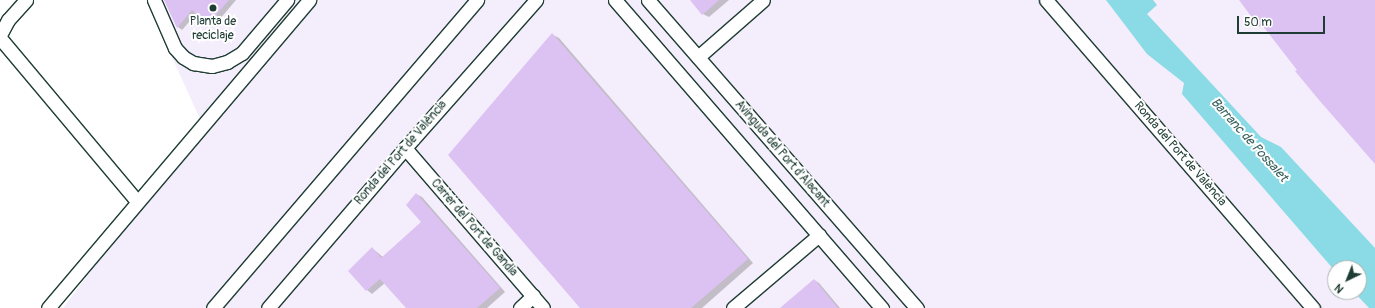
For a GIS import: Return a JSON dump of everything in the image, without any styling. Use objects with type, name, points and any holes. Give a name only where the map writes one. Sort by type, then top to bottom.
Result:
[{"type":"street","points":[[0,35],[8,20],[26,0]]},
{"type":"street","points":[[154,0],[175,48],[193,63],[212,66],[227,62],[242,53],[287,0]]},
{"type":"street","points":[[48,308],[137,201],[309,0]]},
{"type":"street","points":[[213,308],[478,0]]},
{"type":"street","name":"Ronda del Port de València","points":[[268,308],[405,148],[536,0]]},
{"type":"street","name":"Avinguda del Port d'Alacant","points":[[615,0],[882,308]]},
{"type":"street","name":"Avinguda del Port d'Alacant","points":[[648,0],[916,308]]},
{"type":"street","points":[[698,57],[763,0]]},
{"type":"street","name":"Ronda del Port de València","points":[[1046,0],[1313,308]]},
{"type":"street","points":[[0,38],[137,201]]},
{"type":"street","name":"Carrer del Port de Gandia","points":[[405,148],[543,308]]},
{"type":"street","points":[[733,308],[819,235]]},
{"type":"street","points":[[520,308],[533,296]]},
{"type":"shaded area","points":[[146,0],[303,0],[201,121]]},
{"type":"shaded area","points":[[319,0],[1375,0],[1375,308],[63,308],[110,245]]},
{"type":"water","name":"Barranc de Possalet","points":[[1106,0],[1153,0],[1157,5],[1147,14],[1261,137],[1281,147],[1375,248],[1375,308],[1369,308],[1362,300],[1367,300],[1367,260],[1327,260],[1327,262],[1182,94],[1184,83],[1147,54]]},
{"type":"building","points":[[164,0],[229,0],[208,24],[192,10],[177,28]]},
{"type":"building","points":[[690,0],[719,0],[702,15]]},
{"type":"building","points":[[1239,0],[1375,0],[1375,164],[1319,100],[1295,71],[1297,70],[1262,25],[1259,27]]},
{"type":"building","points":[[552,33],[748,259],[691,308],[580,308],[448,155]]},
{"type":"building","points":[[416,193],[500,288],[477,308],[406,308],[380,279],[366,291],[348,271],[372,247],[381,258],[421,222],[406,205]]},
{"type":"building","points":[[814,279],[838,308],[780,308]]},
{"type":"place","name":"Planta de reciclaje","points":[[213,8]]}]
